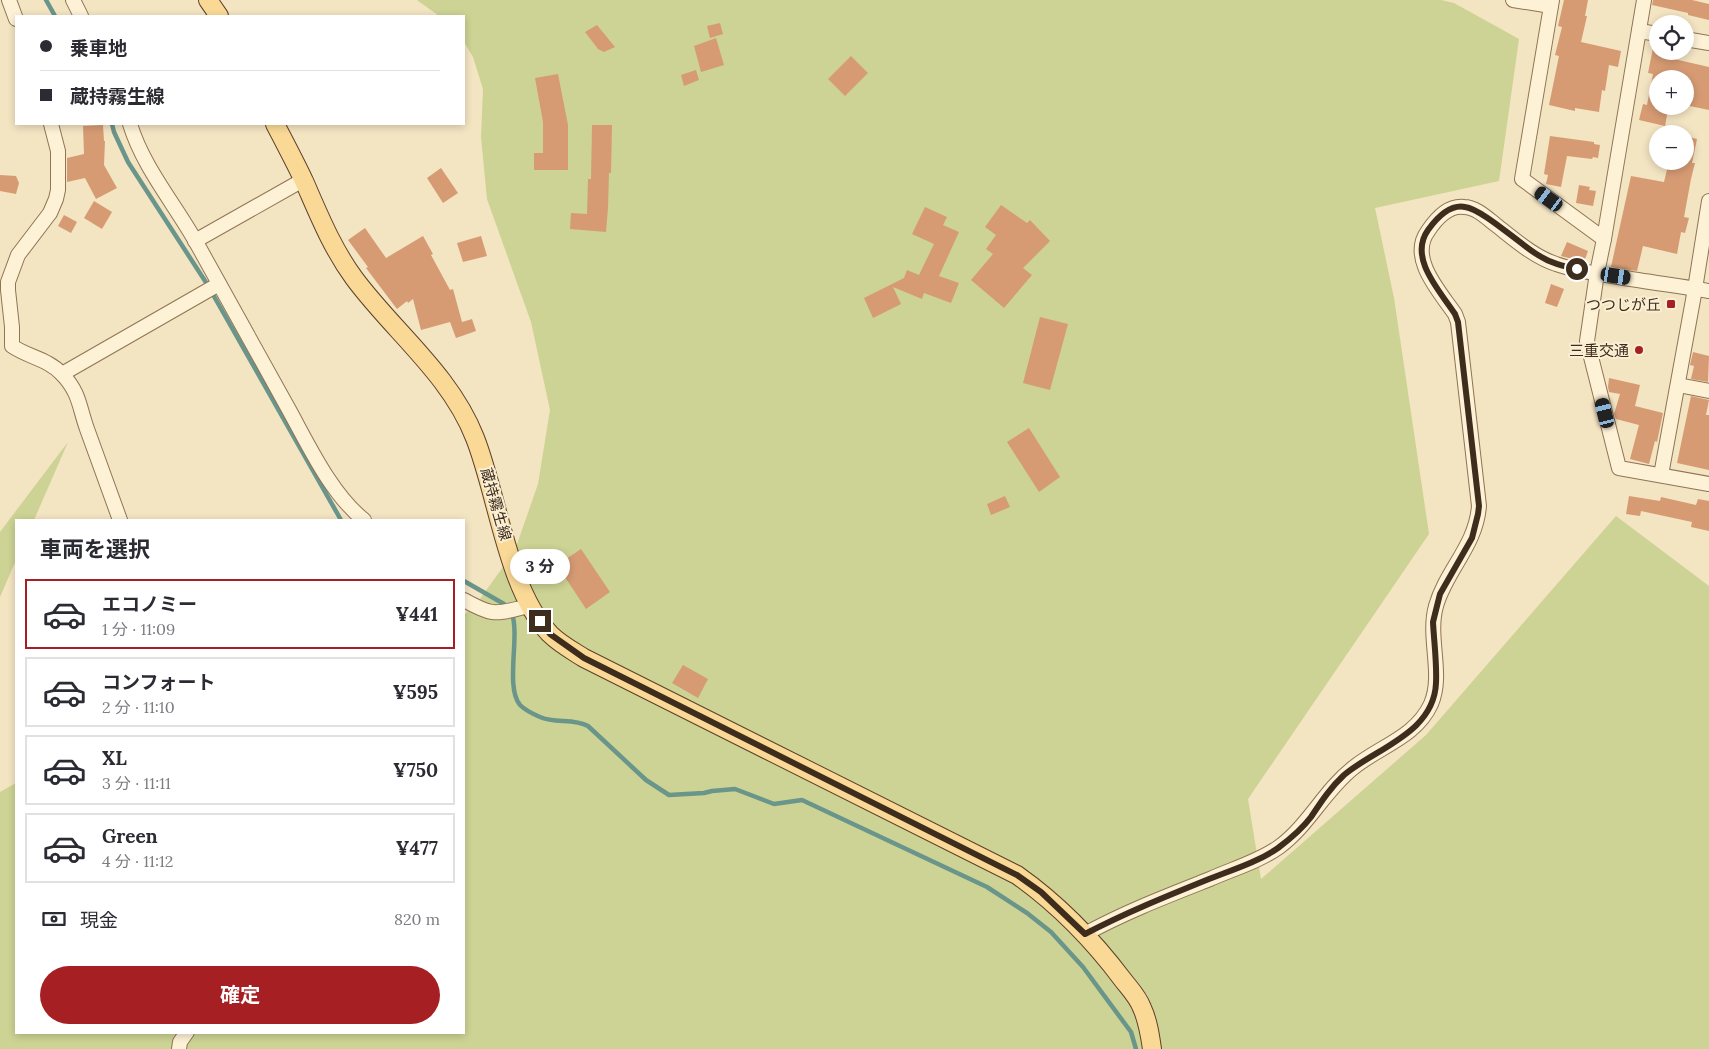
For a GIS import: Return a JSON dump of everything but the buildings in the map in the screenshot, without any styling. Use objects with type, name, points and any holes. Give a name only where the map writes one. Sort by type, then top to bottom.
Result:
[{"type":"main road","points":[[208,0],[218,15]]},
{"type":"main road","name":"蔵持霧生線","points":[[276,125],[303,180],[327,235],[353,277],[374,304],[433,368],[456,402],[474,435],[485,465],[501,526],[522,590],[525,607],[550,634],[584,658],[1017,875],[1041,892],[1085,934],[1107,959],[1137,998],[1147,1020],[1152,1049]]},
{"type":"street","points":[[9,0],[15,16]]},
{"type":"street","points":[[73,0],[80,15]]},
{"type":"street","points":[[1513,0],[1552,3],[1522,179],[1604,239]]},
{"type":"street","points":[[1644,0],[1604,239],[1596,273],[1587,341],[1619,468],[1709,484]]},
{"type":"street","points":[[1639,31],[1649,33]]},
{"type":"street","points":[[1694,40],[1709,43]]},
{"type":"street","points":[[51,125],[58,152],[59,181],[56,199],[41,226],[18,255],[8,282],[12,314],[12,346],[19,351],[47,362],[62,374],[80,401],[86,424],[120,519]]},
{"type":"street","points":[[130,125],[149,166],[195,240],[212,288],[322,468],[352,510],[363,519]]},
{"type":"street","points":[[195,240],[303,180]]},
{"type":"street","points":[[1661,475],[1678,385],[1702,290],[1709,201]]},
{"type":"street","points":[[1085,934],[1110,920],[1255,860],[1274,850],[1300,830],[1324,796],[1342,777],[1366,759],[1412,730],[1420,722],[1431,703],[1436,682],[1434,613],[1440,594],[1472,538],[1479,506],[1458,322],[1455,314],[1425,268],[1422,259],[1421,244],[1429,228],[1446,211],[1455,207],[1465,206],[1482,214],[1550,262],[1596,273],[1702,290]]},
{"type":"street","points":[[62,374],[212,288]]},
{"type":"street","points":[[1678,385],[1709,391]]},
{"type":"street","points":[[465,601],[482,610],[498,614],[525,607]]},
{"type":"street","points":[[179,1049],[180,1042],[186,1034]]},
{"type":"green space","points":[[417,0],[1441,0],[1454,3],[1519,39],[1499,181],[1375,208],[1394,298],[1429,534],[1248,799],[1261,879],[1426,735],[1616,516],[1709,586],[1709,1049],[0,1049],[0,792],[15,784],[15,1034],[465,1034],[465,614],[480,599],[515,550],[538,484],[550,410],[531,322],[487,199],[481,137],[483,89],[473,57],[465,44],[465,15],[438,15]]},
{"type":"green space","points":[[68,442],[34,519],[15,519],[15,562],[0,597],[0,532]]},
{"type":"waterway","points":[[46,0],[54,15]]},
{"type":"waterway","points":[[112,125],[128,162],[207,284],[340,519]]},
{"type":"waterway","points":[[465,582],[504,604],[507,608]]},
{"type":"waterway","points":[[512,614],[515,635],[514,686],[516,697],[524,709],[546,719],[576,722],[588,726],[646,780],[669,795],[735,789],[774,804],[802,800],[987,887],[1027,913],[1051,932],[1083,967],[1131,1032],[1136,1049]]},
{"type":"place","name":"つつじが丘","points":[[1671,304]]},
{"type":"place","name":"三重交通","points":[[1639,350]]},
{"type":"route","points":[[540,621],[550,634],[584,658],[1017,875],[1041,892],[1085,934],[1110,920],[1269,854],[1300,830],[1324,796],[1342,777],[1355,766],[1412,730],[1420,722],[1431,703],[1436,682],[1434,613],[1440,594],[1472,538],[1479,506],[1458,322],[1455,314],[1425,268],[1422,259],[1421,244],[1429,228],[1446,211],[1455,207],[1465,206],[1482,214],[1511,237],[1550,262],[1577,269]]}]
